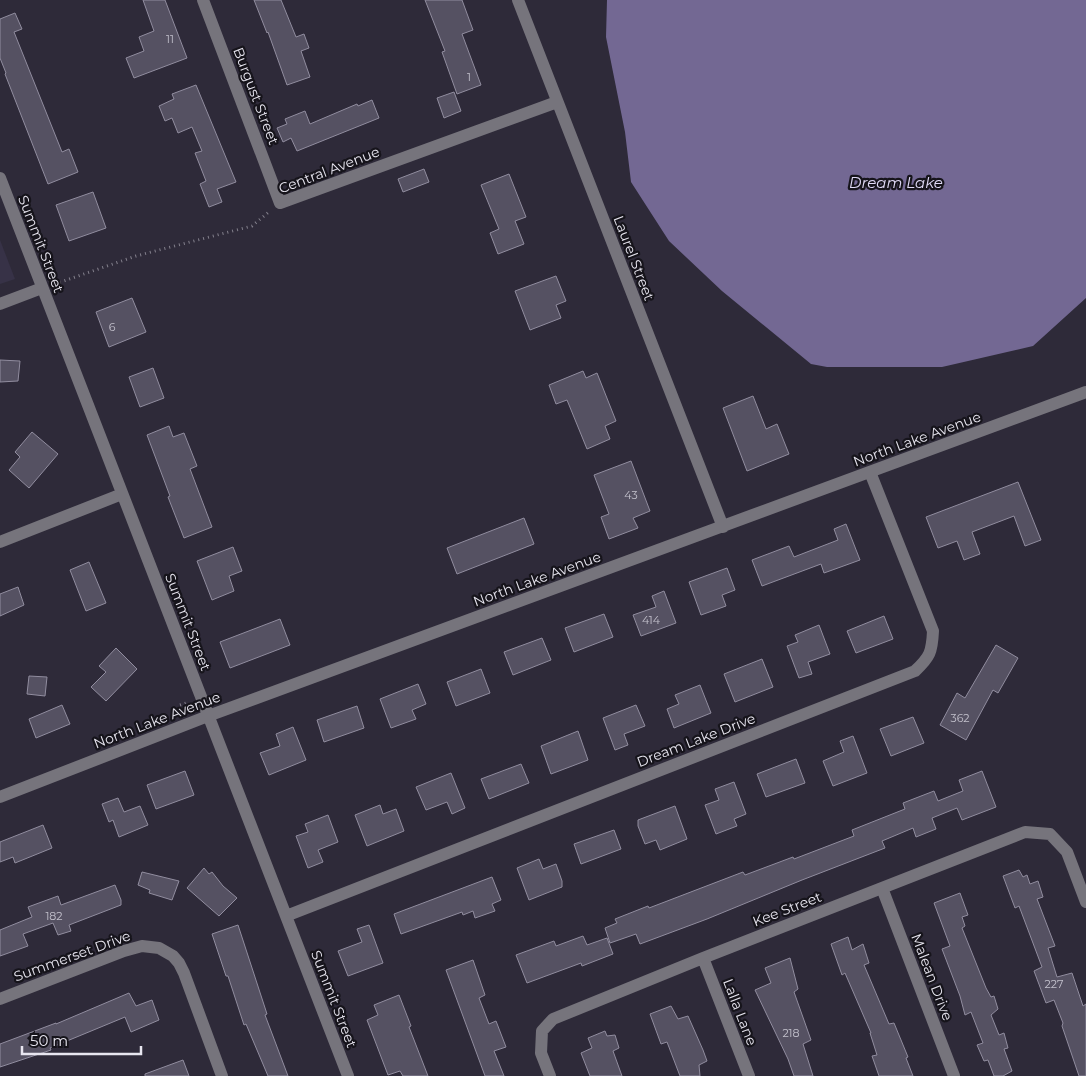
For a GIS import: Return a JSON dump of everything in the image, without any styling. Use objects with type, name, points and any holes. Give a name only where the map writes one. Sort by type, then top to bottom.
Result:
[{"type":"street","name":"Burgust Street","points":[[203,0],[280,203]]},
{"type":"street","name":"Laurel Street","points":[[518,0],[723,527]]},
{"type":"street","name":"Central Avenue","points":[[280,203],[557,102]]},
{"type":"street","name":"Summit Street","points":[[0,178],[348,1076]]},
{"type":"street","points":[[0,304],[42,288]]},
{"type":"street","name":"North Lake Avenue","points":[[0,797],[208,716],[1086,392]]},
{"type":"street","name":"Dream Lake Drive","points":[[286,916],[915,671],[929,658],[933,631],[870,472]]},
{"type":"street","points":[[0,542],[122,494]]},
{"type":"street","name":"Kee Street","points":[[550,1076],[541,1053],[542,1031],[553,1019],[1025,832],[1050,834],[1067,852],[1086,902]]},
{"type":"street","name":"Malean Drive","points":[[882,888],[954,1076]]},
{"type":"street","name":"Summerset Drive","points":[[0,998],[124,951],[142,946],[159,948],[173,956],[184,972],[222,1076]]},
{"type":"street","name":"Lalla Lane","points":[[703,958],[749,1076]]},
{"type":"path","name":"Central Avenue","points":[[42,288],[136,256],[252,226],[280,203]]},
{"type":"path","points":[[180,705],[190,702]]},
{"type":"shaded area","points":[[0,240],[15,279],[0,284]]},
{"type":"water","name":"Dream Lake","points":[[607,0],[1086,0],[1086,298],[1033,346],[942,367],[827,367],[811,364],[722,291],[669,241],[631,182],[625,132],[606,37]]},
{"type":"building","points":[[143,0],[165,0],[187,58],[134,78],[126,58],[144,51],[139,37],[154,31]]},
{"type":"building","points":[[254,0],[281,0],[296,37],[304,34],[309,48],[301,51],[310,77],[287,85]]},
{"type":"building","points":[[425,0],[462,0],[473,30],[462,34],[481,85],[457,94],[442,52],[445,51]]},
{"type":"building","points":[[15,13],[22,29],[14,32],[62,152],[69,149],[78,172],[48,184],[0,58],[0,19]]},
{"type":"building","points":[[196,85],[236,182],[217,189],[222,202],[209,207],[200,184],[206,181],[195,153],[202,151],[192,127],[178,133],[172,118],[165,121],[159,106],[174,99],[172,94]]},
{"type":"building","points":[[454,92],[461,111],[444,118],[437,98]]},
{"type":"building","points":[[372,100],[379,118],[297,151],[291,138],[283,142],[277,128],[287,124],[285,119],[305,111],[310,124],[357,104],[358,106]]},
{"type":"building","points":[[424,169],[429,182],[403,192],[398,179]]},
{"type":"building","points":[[509,174],[526,217],[515,221],[524,244],[498,254],[490,233],[499,229],[481,185]]},
{"type":"building","points":[[93,192],[106,228],[69,241],[56,205]]},
{"type":"building","points":[[556,276],[566,301],[556,305],[561,318],[530,330],[515,291]]},
{"type":"building","points":[[132,298],[146,332],[109,347],[96,312]]},
{"type":"building","points":[[0,360],[20,361],[18,381],[0,382]]},
{"type":"building","points":[[153,368],[164,398],[140,407],[129,377]]},
{"type":"building","points":[[583,371],[586,378],[597,373],[616,421],[605,426],[610,439],[587,449],[567,400],[556,404],[549,385]]},
{"type":"building","points":[[753,396],[766,429],[777,424],[789,454],[747,471],[723,408]]},
{"type":"building","points":[[169,426],[173,437],[184,433],[197,466],[190,469],[212,527],[184,538],[147,435]]},
{"type":"building","points":[[32,432],[58,454],[29,488],[9,470],[20,457],[15,452]]},
{"type":"building","points":[[631,461],[650,511],[633,518],[638,528],[609,539],[601,517],[609,514],[594,475]]},
{"type":"building","points":[[1018,482],[1041,540],[1025,546],[1014,516],[972,532],[980,554],[964,560],[957,541],[938,548],[926,517]]},
{"type":"building","points":[[524,518],[534,544],[457,574],[447,548]]},
{"type":"building","points":[[846,524],[860,560],[824,573],[821,564],[762,586],[752,560],[789,546],[794,557],[838,540],[834,529]]},
{"type":"building","points":[[233,547],[242,571],[229,576],[234,591],[212,600],[197,561]]},
{"type":"building","points":[[89,562],[106,603],[86,611],[70,570]]},
{"type":"building","points":[[727,568],[735,590],[722,595],[726,606],[701,615],[689,582]]},
{"type":"building","points":[[18,587],[24,605],[0,616],[0,594]]},
{"type":"building","points":[[664,591],[676,623],[641,636],[633,615],[656,607],[652,596]]},
{"type":"building","points":[[604,614],[613,637],[574,652],[565,628]]},
{"type":"building","points":[[884,616],[893,639],[856,653],[847,631]]},
{"type":"building","points":[[280,619],[290,645],[230,668],[220,642]]},
{"type":"building","points":[[819,625],[830,654],[808,662],[812,674],[799,678],[787,646],[798,642],[795,635]]},
{"type":"building","points":[[542,638],[551,660],[513,675],[504,652]]},
{"type":"building","points":[[996,645],[1018,658],[998,693],[993,690],[966,740],[940,725],[957,693],[965,698]]},
{"type":"building","points":[[116,648],[137,669],[106,701],[91,687],[106,672],[99,666]]},
{"type":"building","points":[[762,659],[773,687],[735,702],[724,674]]},
{"type":"building","points":[[481,669],[490,693],[456,706],[447,682]]},
{"type":"building","points":[[29,676],[47,677],[45,696],[27,694]]},
{"type":"building","points":[[418,684],[426,704],[412,710],[416,719],[391,728],[380,699]]},
{"type":"building","points":[[700,685],[711,713],[674,728],[667,709],[679,704],[675,695]]},
{"type":"building","points":[[62,705],[70,724],[36,738],[29,719]]},
{"type":"building","points":[[636,705],[645,726],[624,734],[628,745],[615,750],[603,718]]},
{"type":"building","points":[[357,706],[364,728],[324,742],[317,720]]},
{"type":"building","points":[[913,717],[924,743],[891,756],[880,729]]},
{"type":"building","points":[[293,727],[306,760],[269,775],[260,753],[280,746],[276,734]]},
{"type":"building","points":[[578,731],[588,760],[551,774],[541,746]]},
{"type":"building","points":[[853,736],[867,773],[833,786],[823,761],[844,752],[840,741]]},
{"type":"building","points":[[796,759],[805,783],[766,797],[757,774]]},
{"type":"building","points":[[521,764],[529,783],[489,799],[481,779]]},
{"type":"building","points":[[185,771],[194,795],[156,809],[147,785]]},
{"type":"building","points":[[982,771],[996,807],[962,820],[957,808],[932,818],[936,829],[916,837],[913,828],[882,841],[885,848],[707,919],[640,944],[636,934],[610,943],[605,928],[617,923],[615,919],[743,872],[745,875],[854,836],[852,830],[905,809],[903,803],[934,791],[938,801],[963,791],[959,780]]},
{"type":"building","points":[[451,773],[465,808],[452,814],[447,802],[426,810],[416,787]]},
{"type":"building","points":[[734,782],[746,814],[734,819],[737,826],[716,834],[705,805],[719,800],[715,789]]},
{"type":"building","points":[[118,798],[124,812],[140,806],[148,825],[119,837],[113,820],[109,822],[102,804]]},
{"type":"building","points":[[380,805],[383,814],[396,809],[404,831],[367,846],[355,815]]},
{"type":"building","points":[[675,806],[687,839],[660,850],[656,840],[645,844],[638,826],[638,820]]},
{"type":"building","points":[[328,815],[338,842],[318,850],[323,862],[308,868],[296,836],[308,832],[305,824]]},
{"type":"building","points":[[43,825],[52,848],[15,863],[13,857],[0,862],[0,842]]},
{"type":"building","points":[[614,830],[621,849],[581,864],[574,844]]},
{"type":"building","points":[[539,859],[543,869],[556,864],[562,881],[562,887],[529,900],[517,868]]},
{"type":"building","points":[[204,868],[209,874],[212,872],[223,886],[237,898],[219,916],[187,888]]},
{"type":"building","points":[[1019,870],[1023,877],[1027,875],[1030,884],[1038,881],[1043,897],[1037,899],[1055,946],[1048,948],[1057,977],[1072,973],[1083,1006],[1086,1004],[1086,1076],[1079,1076],[1054,1000],[1046,1003],[1034,971],[1042,967],[1019,906],[1015,908],[1003,876]]},
{"type":"building","points":[[142,872],[179,881],[172,900],[149,893],[150,890],[138,885]]},
{"type":"building","points":[[492,877],[501,900],[492,904],[495,911],[475,918],[473,911],[463,915],[462,912],[401,934],[394,914]]},
{"type":"building","points":[[115,885],[121,905],[69,925],[71,931],[58,935],[53,923],[23,934],[28,946],[0,956],[0,930],[32,917],[28,907],[58,896],[61,905]]},
{"type":"building","points":[[960,893],[968,915],[962,917],[965,926],[962,928],[986,988],[991,997],[994,996],[998,1009],[991,1015],[999,1035],[1004,1033],[1008,1048],[1004,1049],[1012,1071],[1003,1076],[994,1076],[988,1060],[984,1061],[977,1045],[983,1043],[971,1012],[965,1015],[960,996],[942,949],[950,946],[934,903]]},
{"type":"building","points":[[238,925],[267,1014],[265,1015],[288,1076],[268,1076],[246,1024],[244,1025],[212,934]]},
{"type":"building","points":[[369,925],[383,963],[348,976],[338,951],[362,942],[357,929]]},
{"type":"building","points":[[583,936],[587,945],[607,938],[613,954],[582,966],[581,963],[527,983],[516,955],[554,941],[556,946]]},
{"type":"building","points":[[848,937],[852,950],[863,944],[869,963],[864,965],[889,1024],[894,1023],[908,1057],[906,1058],[913,1076],[879,1076],[872,1056],[877,1055],[871,1033],[845,973],[842,975],[831,944]]},
{"type":"building","points":[[790,958],[798,989],[794,992],[811,1040],[803,1044],[813,1076],[794,1076],[788,1059],[755,990],[771,983],[765,968]]},
{"type":"building","points":[[473,960],[485,995],[479,998],[489,1024],[496,1021],[506,1047],[494,1051],[504,1076],[485,1076],[446,970]]},
{"type":"building","points":[[129,993],[136,1006],[152,1000],[159,1020],[131,1032],[125,1017],[50,1048],[51,1050],[0,1067],[0,1044],[56,1024]]},
{"type":"building","points":[[399,995],[428,1076],[403,1076],[400,1071],[388,1075],[367,1020],[378,1015],[374,1005]]},
{"type":"building","points":[[671,1006],[678,1019],[688,1016],[703,1050],[707,1061],[699,1065],[700,1076],[680,1076],[667,1042],[661,1044],[650,1014]]},
{"type":"building","points":[[605,1031],[607,1036],[615,1035],[619,1048],[613,1051],[622,1076],[590,1076],[581,1053],[592,1048],[588,1038]]},
{"type":"building","points":[[183,1060],[189,1076],[145,1076],[145,1074]]}]
